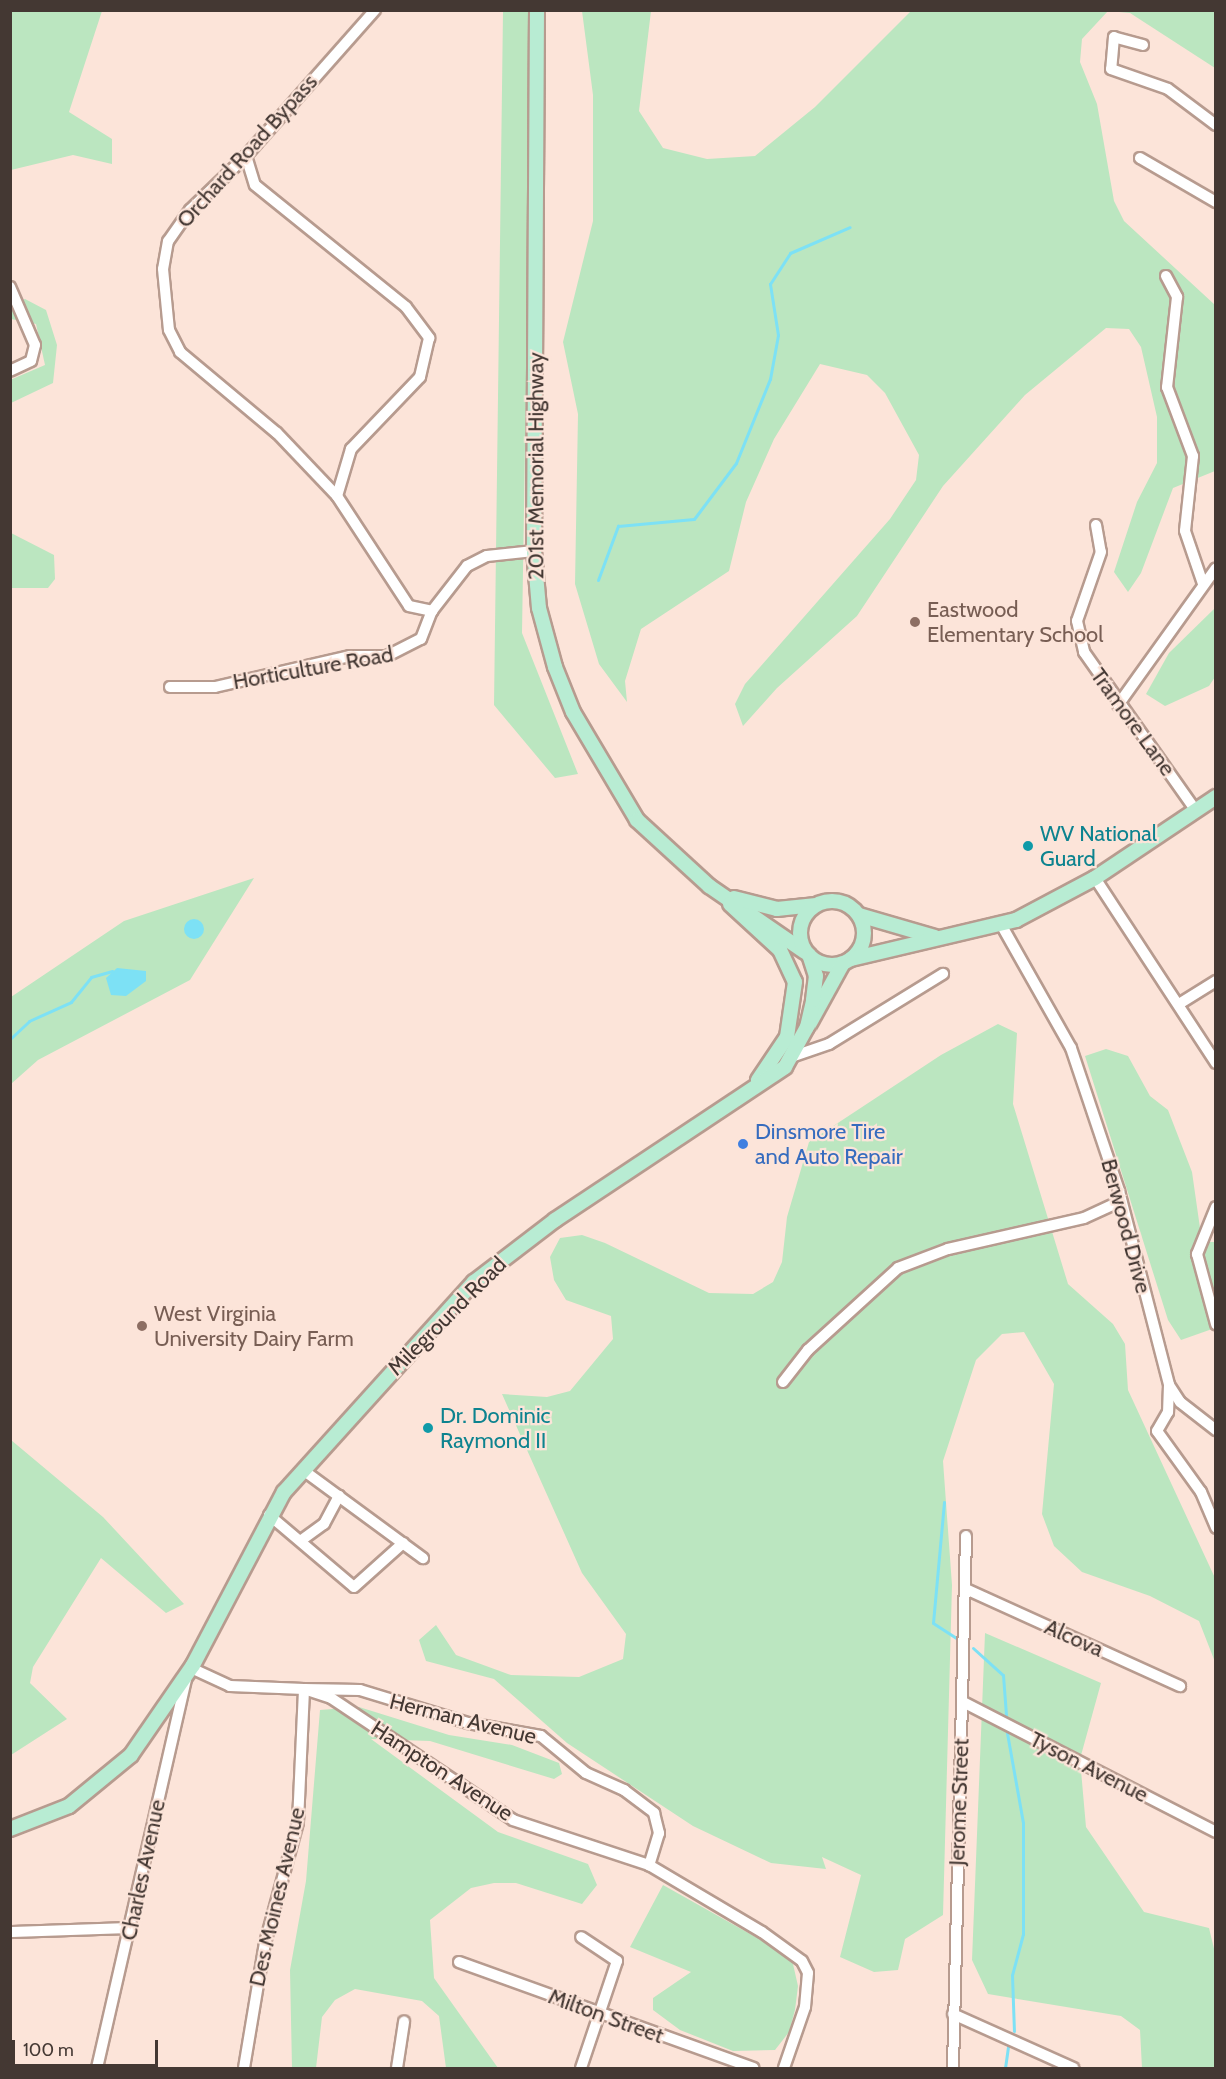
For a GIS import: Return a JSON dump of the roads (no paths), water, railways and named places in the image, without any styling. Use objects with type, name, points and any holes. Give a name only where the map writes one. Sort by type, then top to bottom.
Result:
[{"type":"main road","name":"201st Memorial Highway","points":[[537,10],[534,551],[552,658],[588,739],[637,820],[662,848],[722,896],[807,954]]},
{"type":"main road","points":[[937,938],[859,915],[834,900],[814,905],[799,932],[807,954],[822,964],[847,961],[937,938],[1002,926],[1095,878],[1215,798]]},
{"type":"main road","name":"201st Memorial Highway","points":[[722,896],[777,909],[814,905]]},
{"type":"main road","points":[[722,896],[780,950],[795,982],[787,1037],[737,1102]]},
{"type":"main road","points":[[847,961],[864,937],[859,915]]},
{"type":"main road","name":"Mileground Road","points":[[807,954],[816,976],[807,1027]]},
{"type":"main road","name":"Mileground Road","points":[[10,1829],[69,1806],[112,1774],[191,1668],[269,1515],[303,1470],[498,1260],[737,1102],[794,1056],[807,1027],[825,1004],[847,961]]},
{"type":"street","name":"Orchard Road Bypass","points":[[375,10],[246,156],[190,210],[168,241],[163,268],[169,330],[180,352],[277,433],[338,496],[409,606],[432,611]]},
{"type":"street","points":[[1143,45],[1114,37],[1111,69],[1168,89],[1215,125]]},
{"type":"street","points":[[246,156],[255,185],[406,308],[429,338],[420,377],[351,449],[338,496]]},
{"type":"street","points":[[1140,158],[1215,201]]},
{"type":"street","points":[[1166,276],[1177,297],[1167,387],[1194,456],[1185,531],[1203,584]]},
{"type":"street","points":[[10,287],[35,345],[32,361],[10,371]]},
{"type":"street","name":"Tramore Lane","points":[[1096,525],[1101,552],[1077,621],[1084,652],[1118,705],[1196,811]]},
{"type":"street","points":[[432,611],[467,566],[487,556],[534,551]]},
{"type":"street","points":[[1118,705],[1215,568]]},
{"type":"street","name":"Horticulture Road","points":[[170,687],[215,687],[350,656],[387,656],[422,639],[432,611]]},
{"type":"street","points":[[1095,878],[1179,1004],[1215,1063]]},
{"type":"street","name":"Berwood Drive","points":[[1002,926],[1071,1048],[1121,1201],[1169,1385],[1168,1412],[1157,1431],[1202,1492],[1215,1528]]},
{"type":"street","name":"Mileground Road","points":[[794,1056],[829,1044],[943,974]]},
{"type":"street","points":[[1179,1004],[1215,981]]},
{"type":"street","points":[[783,1382],[808,1350],[898,1268],[948,1249],[1084,1218],[1121,1201]]},
{"type":"street","points":[[1215,1207],[1197,1254],[1215,1324]]},
{"type":"street","points":[[1169,1385],[1180,1402],[1215,1430]]},
{"type":"street","points":[[303,1470],[423,1558]]},
{"type":"street","points":[[303,1539],[324,1524],[339,1496]]},
{"type":"street","points":[[269,1515],[303,1539],[354,1587],[403,1543]]},
{"type":"street","name":"Jerome Street","points":[[953,2068],[968,1590],[966,1536]]},
{"type":"street","name":"Alcova","points":[[968,1590],[1180,1686]]},
{"type":"street","name":"Hampton Avenue","points":[[191,1668],[230,1686],[304,1689],[331,1698],[513,1820],[649,1865],[762,1932],[802,1961],[808,1973],[805,2007],[784,2068]]},
{"type":"street","name":"Charles Avenue","points":[[97,2068],[191,1668]]},
{"type":"street","name":"Herman Avenue","points":[[304,1689],[360,1690],[468,1723],[541,1736],[586,1773],[624,1790],[654,1813],[659,1833],[649,1865]]},
{"type":"street","name":"Des Moines Avenue","points":[[244,2068],[265,1943],[298,1822],[304,1689]]},
{"type":"street","name":"Tyson Avenue","points":[[963,1702],[1215,1832]]},
{"type":"street","points":[[10,1932],[131,1928]]},
{"type":"street","points":[[581,1937],[617,1960],[597,2014],[581,2068]]},
{"type":"street","name":"Milton Street","points":[[459,1962],[597,2014],[753,2068]]},
{"type":"street","points":[[953,2014],[1073,2068]]},
{"type":"street","points":[[397,2068],[404,2022]]},
{"type":"water","points":[[194,919],[201,922],[204,929],[201,936],[194,939],[187,936],[184,929],[187,922]]},
{"type":"water","points":[[117,968],[146,971],[146,981],[126,996],[111,995],[106,978]]},
{"type":"waterway","points":[[598,580],[618,526],[694,519],[736,463],[770,379],[778,335],[770,284],[790,253],[850,227]]},
{"type":"waterway","points":[[10,1039],[29,1021],[71,1002],[91,977],[112,971]]},
{"type":"waterway","points":[[944,1502],[933,1623],[958,1639]]},
{"type":"waterway","points":[[973,1648],[1003,1675],[1006,1715]]},
{"type":"waterway","points":[[1007,1733],[1023,1823],[1023,1934],[1012,1975],[1014,2031]]},
{"type":"waterway","points":[[1005,2068],[1008,2046]]},
{"type":"place","name":"Eastwood Elementary School","points":[[915,622]]},
{"type":"place","name":"WV National Guard","points":[[1028,846]]},
{"type":"place","name":"Dinsmore Tire and Auto Repair","points":[[743,1144]]},
{"type":"place","name":"West Virginia University Dairy Farm","points":[[142,1326]]},
{"type":"place","name":"Dr. Dominic Raymond II","points":[[428,1428]]}]
